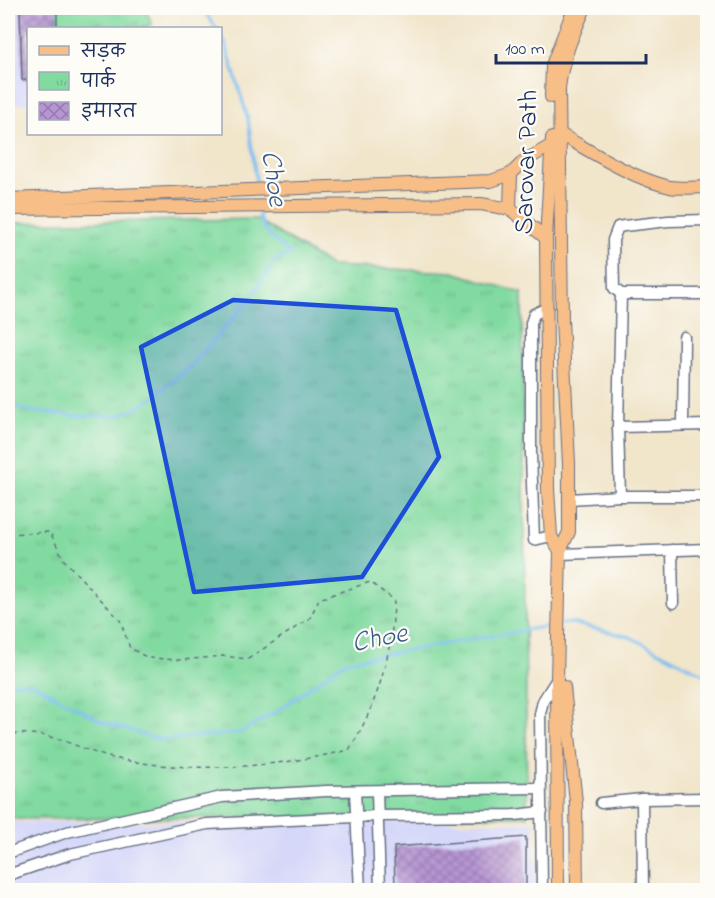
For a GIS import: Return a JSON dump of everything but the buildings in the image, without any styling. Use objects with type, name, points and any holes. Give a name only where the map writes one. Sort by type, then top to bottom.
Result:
[{"type":"main road","name":"Sarovar Path","points":[[551,536],[548,489],[546,238],[556,140],[552,66],[574,8]]},
{"type":"main road","points":[[558,891],[557,675],[560,552],[569,532],[569,499],[556,140],[561,68],[585,8]]},
{"type":"main road","points":[[8,199],[491,181],[511,174],[524,161],[556,140]]},
{"type":"main road","points":[[556,140],[671,187],[708,187]]},
{"type":"main road","points":[[510,210],[511,174]]},
{"type":"main road","points":[[280,189],[280,206]]},
{"type":"main road","points":[[146,194],[147,208]]},
{"type":"main road","points":[[8,209],[481,204],[510,210],[546,238]]},
{"type":"main road","points":[[551,536],[560,552]]},
{"type":"main road","points":[[557,675],[563,677],[576,802],[577,891]]},
{"type":"street","points":[[708,220],[668,221],[618,227],[613,240],[614,288],[621,294],[708,294]]},
{"type":"street","points":[[620,496],[618,427],[621,294]]},
{"type":"street","points":[[547,308],[534,314],[531,323],[531,454],[534,540],[551,536]]},
{"type":"street","points":[[683,424],[684,337]]},
{"type":"street","points":[[618,427],[708,425]]},
{"type":"street","points":[[569,499],[620,496],[708,496]]},
{"type":"street","points":[[560,552],[708,549]]},
{"type":"street","points":[[672,550],[673,603]]},
{"type":"street","points":[[542,891],[541,706],[557,675]]},
{"type":"street","points":[[8,853],[68,832],[222,796],[540,788]]},
{"type":"street","points":[[355,791],[360,891]]},
{"type":"street","points":[[377,791],[380,891]]},
{"type":"street","points":[[601,803],[708,798]]},
{"type":"street","points":[[642,800],[643,891]]},
{"type":"street","points":[[8,875],[70,854],[195,825],[377,816],[515,815],[542,812]]},
{"type":"street","points":[[360,873],[380,873]]},
{"type":"path","points":[[8,534],[50,532],[64,560],[120,620],[130,648],[148,658],[182,660],[223,656],[248,659],[310,618],[319,598],[370,582],[394,600],[393,627],[380,681],[362,729],[349,750],[312,758],[218,769],[112,758],[41,735],[8,734]]},
{"type":"highlighted area","points":[[233,300],[396,310],[439,457],[362,577],[194,592],[141,347]]},
{"type":"shaded area","points":[[8,8],[145,8],[154,27],[27,27],[27,104],[8,105]]},
{"type":"shaded area","points":[[8,822],[534,822],[536,890],[8,890]]},
{"type":"green space","points":[[57,8],[145,8],[152,24],[144,27],[58,27]]},
{"type":"green space","points":[[256,219],[331,266],[453,272],[522,293],[527,816],[8,819],[8,223]]},
{"type":"waterway","name":"Choe","points":[[202,8],[215,27]]},
{"type":"waterway","name":"Choe","points":[[222,38],[248,119],[257,187]]},
{"type":"waterway","name":"Choe","points":[[8,403],[25,410],[76,416],[119,416],[146,403],[191,366],[251,298],[275,260],[291,254],[265,229],[258,208]]},
{"type":"waterway","name":"Choe","points":[[562,624],[572,623],[630,637],[708,676]]},
{"type":"waterway","name":"Choe","points":[[8,683],[32,683],[103,722],[160,740],[240,733],[280,709],[346,661],[555,625]]}]
